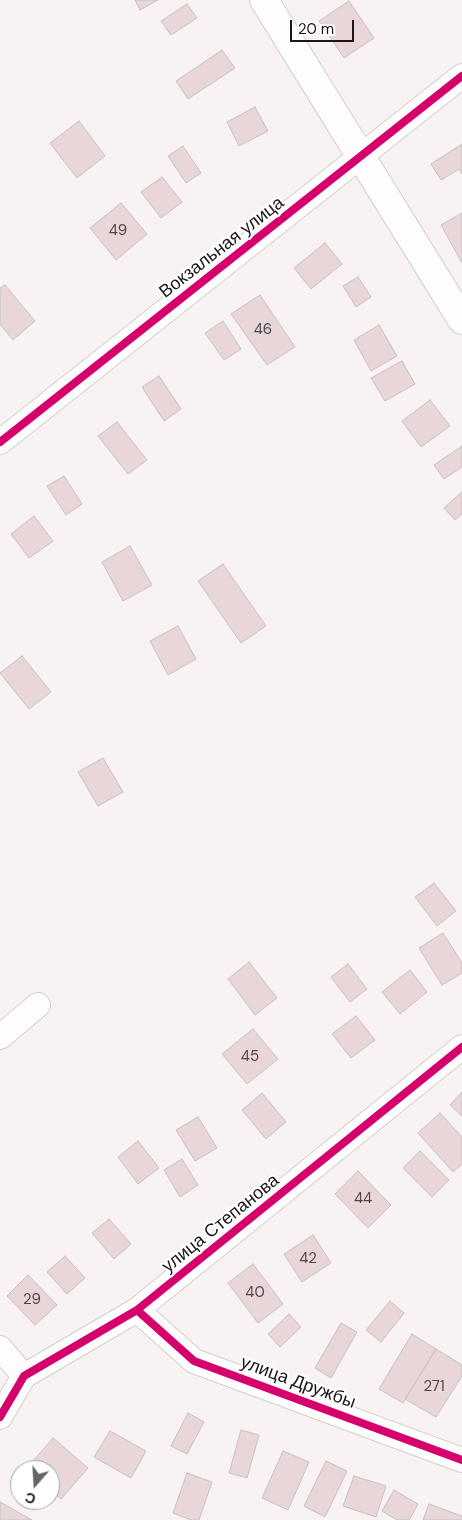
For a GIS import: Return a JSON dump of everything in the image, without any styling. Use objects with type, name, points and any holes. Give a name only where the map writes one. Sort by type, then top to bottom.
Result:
[{"type":"street","points":[[264,0],[462,320]]},
{"type":"street","name":"Вокзальная улица","points":[[0,442],[361,158],[462,76]]},
{"type":"street","points":[[0,1037],[38,1004]]},
{"type":"street","name":"улица Степанова","points":[[0,1417],[24,1376],[137,1310],[462,1048]]},
{"type":"street","name":"улица Дружбы","points":[[137,1310],[194,1361],[462,1460]]},
{"type":"street","points":[[0,1348],[24,1376]]},
{"type":"building","points":[[135,0],[158,0],[140,10]]},
{"type":"building","points":[[349,1],[374,38],[344,58],[319,21]]},
{"type":"building","points":[[187,4],[197,18],[171,35],[161,21]]},
{"type":"building","points":[[222,50],[235,68],[188,99],[176,81]]},
{"type":"building","points":[[255,107],[268,131],[239,146],[227,122]]},
{"type":"building","points":[[79,121],[105,156],[77,178],[50,143]]},
{"type":"building","points":[[462,144],[462,174],[459,169],[441,180],[431,164]]},
{"type":"building","points":[[183,146],[201,173],[186,183],[168,156]]},
{"type":"building","points":[[162,177],[182,202],[161,218],[141,192]]},
{"type":"building","points":[[121,203],[147,234],[116,260],[90,228]]},
{"type":"building","points":[[462,213],[462,263],[441,225]]},
{"type":"building","points":[[325,243],[342,264],[311,289],[294,268]]},
{"type":"building","points":[[358,277],[371,297],[356,307],[343,286]]},
{"type":"building","points":[[5,285],[35,321],[13,340],[0,324],[0,288]]},
{"type":"building","points":[[260,295],[295,347],[267,365],[231,314]]},
{"type":"building","points":[[223,321],[241,349],[224,360],[205,333]]},
{"type":"building","points":[[379,325],[397,356],[371,371],[354,340]]},
{"type":"building","points":[[402,361],[415,384],[385,401],[371,378]]},
{"type":"building","points":[[159,376],[181,409],[164,421],[142,387]]},
{"type":"building","points":[[430,400],[450,426],[421,447],[402,421]]},
{"type":"building","points":[[117,422],[147,460],[128,474],[98,436]]},
{"type":"building","points":[[462,446],[462,467],[444,479],[434,465]]},
{"type":"building","points":[[64,476],[82,504],[66,515],[47,486]]},
{"type":"building","points":[[462,492],[462,514],[455,520],[444,508]]},
{"type":"building","points":[[34,516],[53,541],[29,558],[11,534]]},
{"type":"building","points":[[130,546],[152,585],[123,601],[102,562]]},
{"type":"building","points":[[223,564],[266,626],[241,643],[198,581]]},
{"type":"building","points":[[178,626],[196,659],[168,675],[150,641]]},
{"type":"building","points":[[22,656],[51,692],[29,709],[0,673]]},
{"type":"building","points":[[103,758],[123,792],[98,806],[78,772]]},
{"type":"building","points":[[434,883],[456,911],[437,926],[415,897]]},
{"type":"building","points":[[443,933],[462,963],[462,973],[442,985],[419,948]]},
{"type":"building","points":[[249,962],[277,998],[255,1015],[228,979]]},
{"type":"building","points":[[348,964],[367,989],[350,1002],[331,977]]},
{"type":"building","points":[[410,970],[427,992],[400,1014],[382,992]]},
{"type":"building","points":[[356,1016],[375,1040],[351,1058],[332,1034]]},
{"type":"building","points":[[253,1029],[278,1059],[247,1084],[222,1054]]},
{"type":"building","points":[[462,1092],[462,1116],[450,1105]]},
{"type":"building","points":[[262,1093],[286,1122],[266,1139],[242,1110]]},
{"type":"building","points":[[440,1113],[462,1137],[462,1164],[453,1172],[418,1133]]},
{"type":"building","points":[[198,1117],[217,1148],[195,1161],[176,1130]]},
{"type":"building","points":[[138,1141],[159,1168],[138,1184],[118,1157]]},
{"type":"building","points":[[420,1151],[449,1180],[432,1197],[403,1168]]},
{"type":"building","points":[[182,1159],[198,1185],[180,1197],[164,1170]]},
{"type":"building","points":[[358,1171],[391,1205],[368,1228],[335,1194]]},
{"type":"building","points":[[109,1219],[131,1244],[114,1259],[92,1233]]},
{"type":"building","points":[[313,1235],[331,1263],[302,1282],[284,1254]]},
{"type":"building","points":[[65,1256],[85,1278],[67,1294],[47,1272]]},
{"type":"building","points":[[253,1264],[283,1304],[258,1323],[228,1283]]},
{"type":"building","points":[[28,1275],[57,1305],[35,1325],[7,1296]]},
{"type":"building","points":[[390,1301],[404,1313],[381,1342],[366,1330]]},
{"type":"building","points":[[289,1314],[301,1327],[280,1347],[268,1334]]},
{"type":"building","points":[[341,1323],[357,1332],[331,1378],[315,1368]]},
{"type":"building","points":[[412,1334],[436,1349],[403,1403],[379,1389]]},
{"type":"building","points":[[436,1349],[462,1365],[462,1376],[436,1417],[405,1399]]},
{"type":"building","points":[[188,1413],[204,1422],[187,1454],[171,1446]]},
{"type":"building","points":[[241,1430],[259,1435],[247,1478],[229,1473]]},
{"type":"building","points":[[110,1431],[146,1451],[131,1478],[94,1457]]},
{"type":"building","points":[[53,1438],[88,1468],[61,1499],[60,1460],[34,1460]]},
{"type":"building","points":[[283,1451],[309,1462],[288,1510],[262,1498]]},
{"type":"building","points":[[326,1461],[347,1471],[325,1517],[304,1506]]},
{"type":"building","points":[[187,1473],[212,1482],[199,1520],[191,1520],[173,1513]]},
{"type":"building","points":[[354,1476],[386,1486],[376,1517],[343,1506]]},
{"type":"building","points":[[394,1490],[418,1504],[409,1520],[397,1520],[382,1511]]},
{"type":"building","points":[[0,1502],[10,1508],[10,1510],[14,1510],[32,1520],[0,1520]]},
{"type":"building","points":[[429,1504],[462,1516],[462,1520],[423,1520]]},
{"type":"cycle path","points":[[0,442],[462,76]]},
{"type":"cycle path","points":[[0,1417],[24,1376],[137,1310],[462,1047]]},
{"type":"cycle path","points":[[137,1310],[194,1361],[462,1460]]}]
